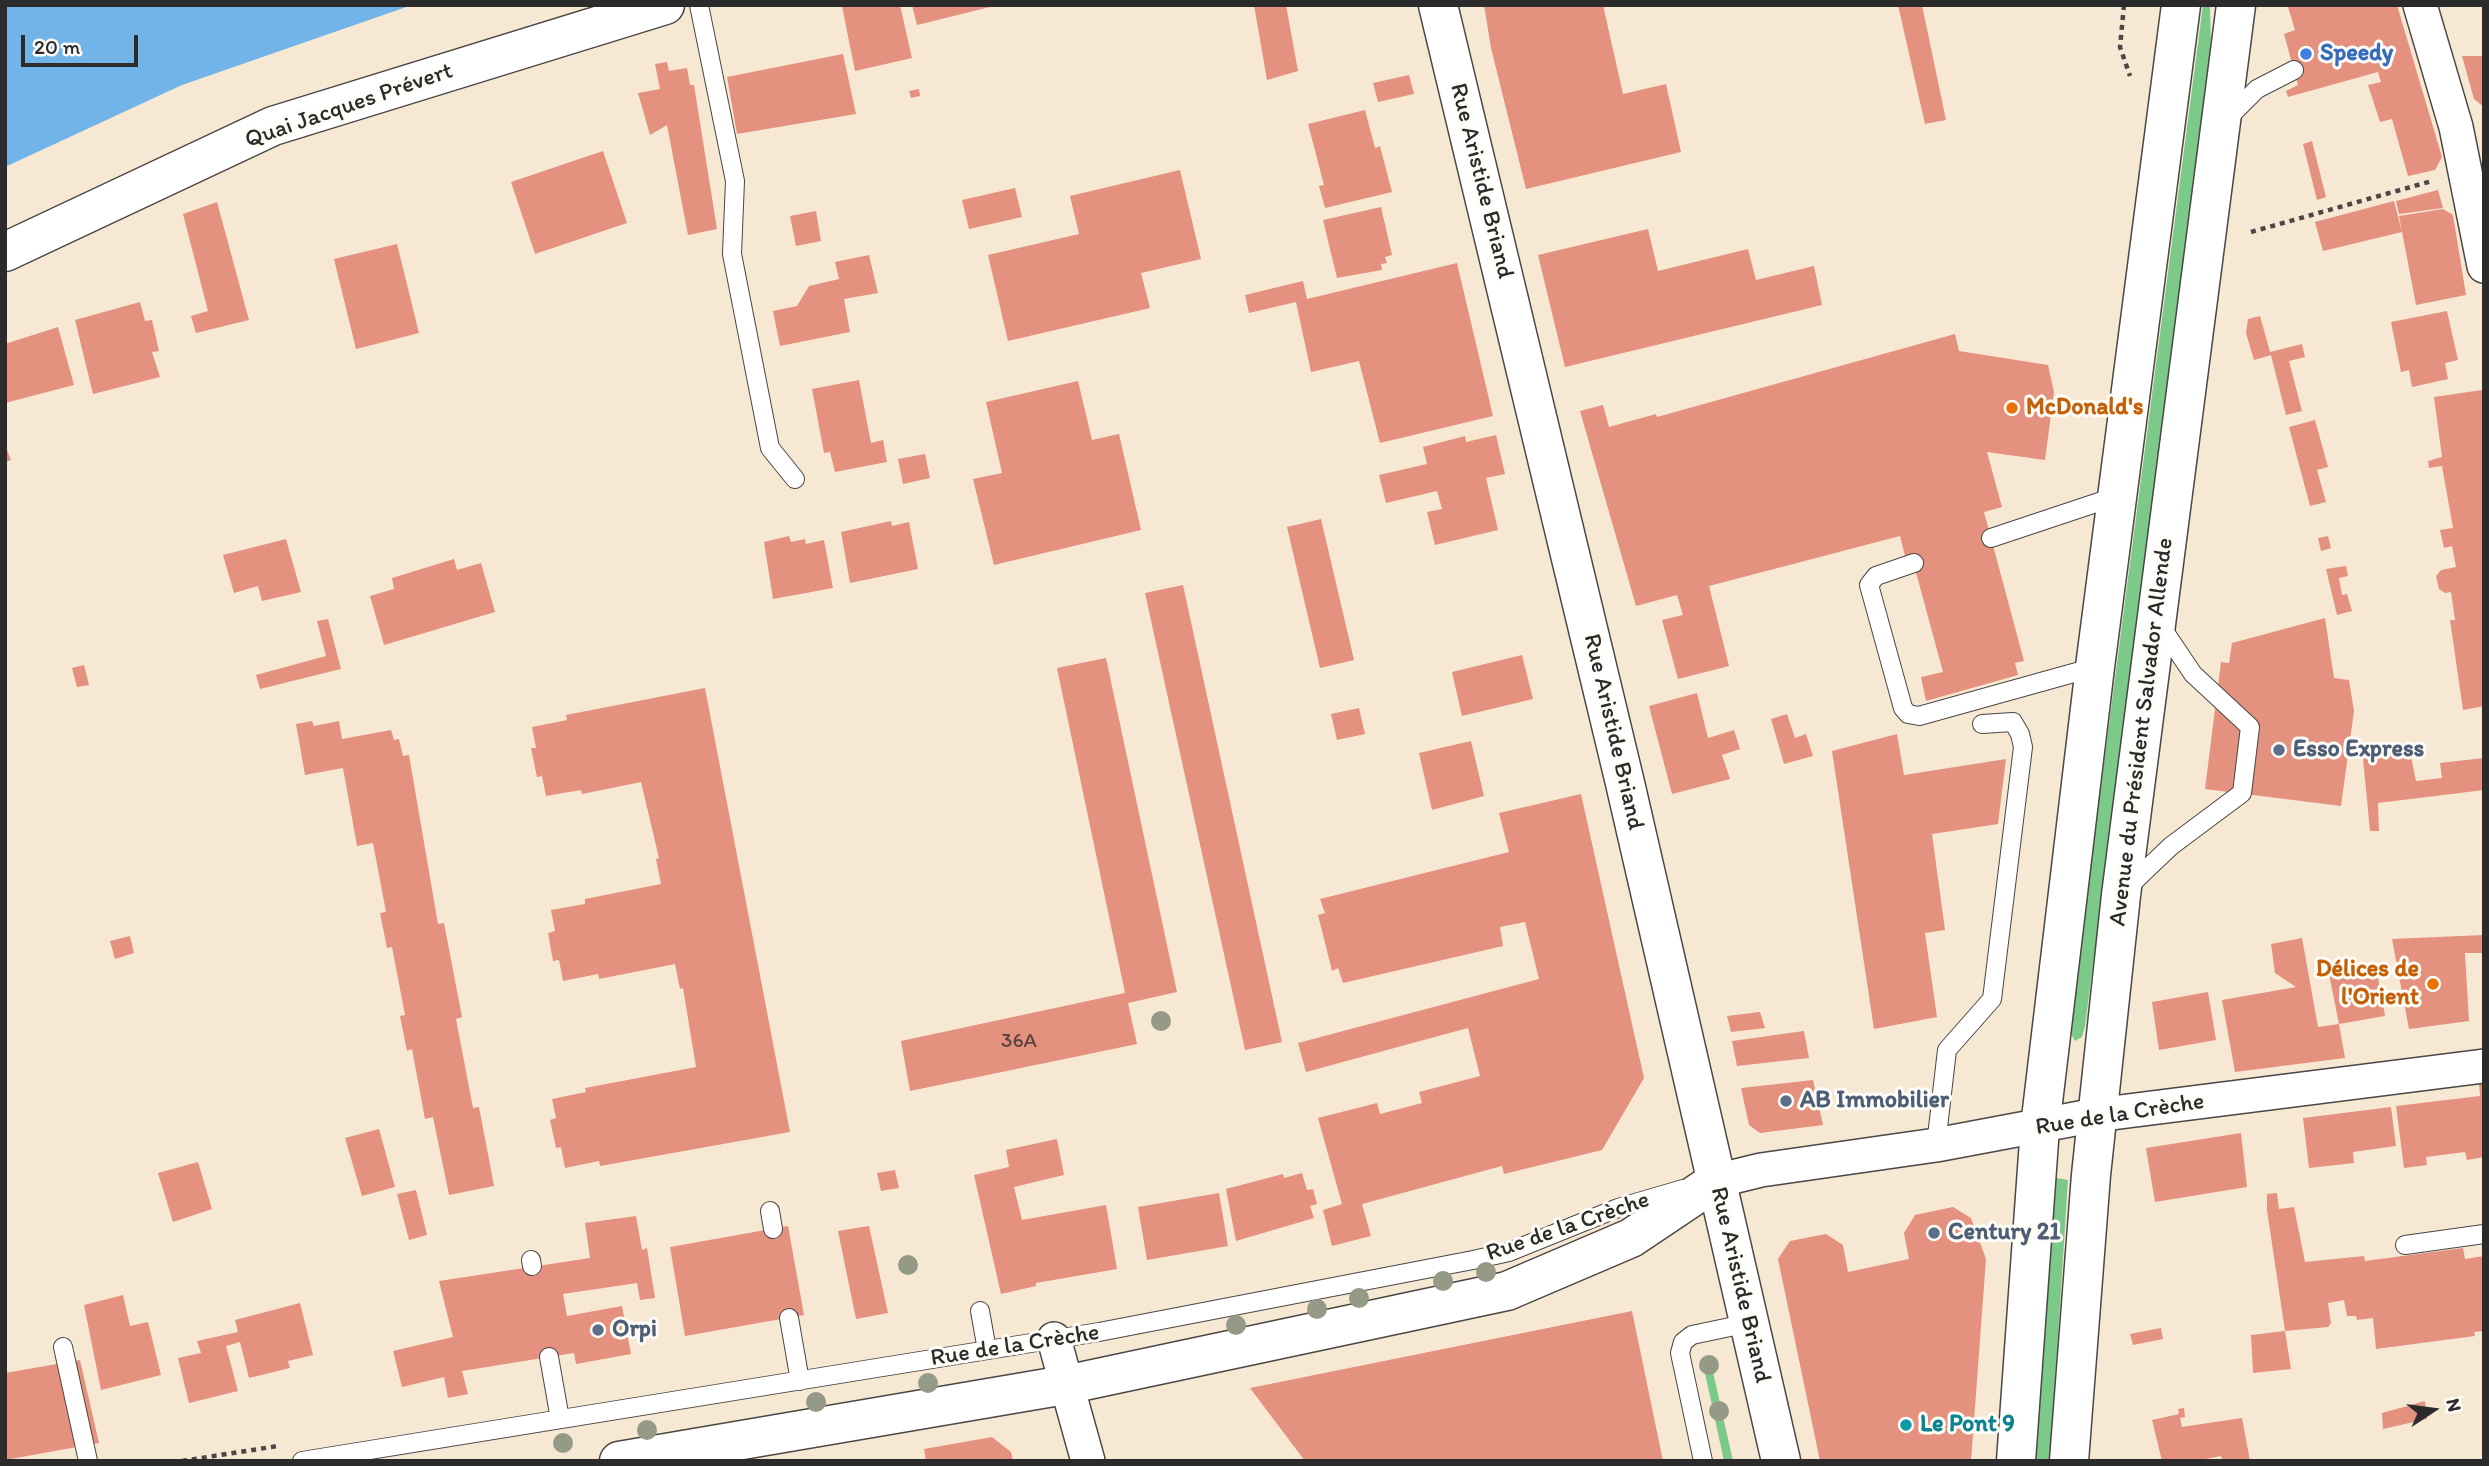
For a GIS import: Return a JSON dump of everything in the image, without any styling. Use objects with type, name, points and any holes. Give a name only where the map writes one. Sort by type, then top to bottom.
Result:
[{"type":"main road","name":"Quai Jacques Prévert","points":[[5,252],[273,126],[665,5]]},
{"type":"main road","name":"Rue Aristide Briand","points":[[1438,5],[1619,756],[1781,1461]]},
{"type":"main road","points":[[2016,1461],[2040,1127],[2095,667],[2181,5]]},
{"type":"main road","name":"Avenue du Président Salvador Allende","points":[[2070,1461],[2096,1115],[2121,895],[2236,5]]},
{"type":"main road","name":"Rue de la Crèche","points":[[619,1461],[1065,1385],[1507,1290],[1631,1238],[1716,1181]]},
{"type":"street","points":[[2420,5],[2470,127],[2465,172],[2484,266]]},
{"type":"street","name":"Rue de la Crèche","points":[[1716,1181],[1761,1170],[1936,1145],[2096,1115],[2484,1066]]},
{"type":"street","points":[[1054,1339],[1088,1461]]},
{"type":"lane","points":[[699,5],[735,181],[732,254],[770,448],[795,479]]},
{"type":"lane","points":[[2219,127],[2257,89],[2294,70]]},
{"type":"lane","points":[[1991,538],[2117,496]]},
{"type":"lane","points":[[1914,563],[1876,576],[1869,585],[1903,708],[1908,715],[1919,716],[2095,667]]},
{"type":"lane","points":[[2121,895],[2171,846],[2242,793],[2244,780],[2250,727],[2193,674],[2156,619]]},
{"type":"lane","points":[[1936,1145],[1947,1050],[1992,999],[2023,747],[2013,722],[1982,724]]},
{"type":"lane","name":"Rue de la Crèche","points":[[302,1461],[1054,1339],[1509,1252],[1628,1204],[1716,1181]]},
{"type":"lane","points":[[2405,1245],[2484,1234]]},
{"type":"lane","points":[[979,1311],[987,1350]]},
{"type":"lane","points":[[789,1318],[800,1381]]},
{"type":"lane","points":[[1703,1461],[1680,1353],[1683,1342],[1692,1335],[1749,1323]]},
{"type":"lane","points":[[63,1347],[88,1461]]},
{"type":"lane","points":[[550,1357],[560,1419]]},
{"type":"path","points":[[2251,232],[2465,172]]},
{"type":"green space","points":[[2203,5],[2210,5],[2211,50],[2085,1026],[2082,1037],[2075,1041],[2069,1030]]},
{"type":"green space","points":[[2056,1178],[2068,1180],[2050,1461],[2036,1461]]},
{"type":"green space","points":[[1711,1363],[1733,1461],[1724,1461],[1703,1364]]},
{"type":"water","points":[[5,5],[412,5],[182,85],[5,167]]},
{"type":"building","points":[[900,5],[912,58],[855,71],[842,6]]},
{"type":"building","points":[[912,5],[994,5],[994,6],[917,25]]},
{"type":"building","points":[[1254,5],[1286,5],[1298,71],[1267,80]]},
{"type":"building","points":[[1484,5],[1603,5],[1623,94],[1666,84],[1681,152],[1526,189],[1491,48]]},
{"type":"building","points":[[1898,5],[1922,5],[1946,120],[1925,124]]},
{"type":"building","points":[[2397,5],[2442,157],[2435,170],[2408,176],[2392,119],[2380,122],[2368,85],[2381,82],[2378,72],[2288,97],[2286,91],[2298,85],[2284,34],[2295,30],[2288,7]]},
{"type":"building","points":[[843,54],[856,114],[737,134],[727,77]]},
{"type":"building","points":[[2462,56],[2484,56],[2484,107],[2474,99]]},
{"type":"building","points":[[667,62],[669,71],[687,68],[690,85],[694,85],[717,229],[688,235],[667,125],[650,135],[638,93],[660,89],[655,64]]},
{"type":"building","points":[[1409,75],[1414,94],[1378,102],[1373,83]]},
{"type":"building","points":[[919,89],[920,96],[911,98],[909,91]]},
{"type":"building","points":[[1365,110],[1375,148],[1380,146],[1392,192],[1325,208],[1319,186],[1324,185],[1308,124]]},
{"type":"building","points":[[2312,141],[2326,197],[2317,200],[2303,144]]},
{"type":"building","points":[[603,151],[627,223],[535,254],[511,182]]},
{"type":"building","points":[[1180,170],[1201,259],[1141,273],[1150,308],[1008,341],[988,255],[1079,234],[1070,196]]},
{"type":"building","points":[[1015,188],[1022,217],[969,229],[962,200]]},
{"type":"building","points":[[2438,190],[2443,208],[2399,214],[2396,201]]},
{"type":"building","points":[[2394,201],[2402,232],[2323,251],[2315,222]]},
{"type":"building","points":[[217,202],[249,320],[196,333],[191,316],[208,311],[183,214]]},
{"type":"building","points":[[1381,207],[1392,255],[1385,257],[1387,263],[1381,264],[1382,270],[1337,278],[1323,220]]},
{"type":"building","points":[[2443,209],[2453,215],[2466,295],[2416,305],[2399,216]]},
{"type":"building","points":[[816,211],[821,241],[796,246],[790,216]]},
{"type":"building","points":[[1648,229],[1658,271],[1748,249],[1756,280],[1814,266],[1822,305],[1565,367],[1538,255]]},
{"type":"building","points":[[397,244],[419,333],[356,349],[334,259]]},
{"type":"building","points":[[869,255],[878,293],[844,299],[850,332],[780,346],[773,311],[797,306],[809,286],[839,279],[835,262]]},
{"type":"building","points":[[1457,263],[1493,416],[1380,443],[1359,361],[1311,372],[1296,302],[1249,313],[1245,295],[1303,281],[1307,299]]},
{"type":"building","points":[[140,302],[145,321],[152,320],[159,351],[152,352],[160,377],[93,394],[75,320]]},
{"type":"building","points":[[2447,311],[2458,360],[2445,363],[2448,379],[2412,387],[2409,370],[2401,372],[2391,322]]},
{"type":"building","points":[[2260,316],[2270,352],[2302,344],[2305,357],[2289,361],[2302,411],[2286,415],[2271,355],[2254,360],[2246,333],[2248,319]]},
{"type":"building","points":[[58,327],[74,385],[5,403],[5,344]]},
{"type":"building","points":[[1955,334],[1959,351],[2048,365],[2054,392],[2045,460],[1987,452],[2002,507],[1984,512],[2024,661],[2015,663],[2018,675],[1926,701],[1921,677],[1943,672],[1911,554],[1905,556],[1900,536],[1709,586],[1729,666],[1678,679],[1662,620],[1683,615],[1677,595],[1636,606],[1580,411],[1603,405],[1609,427],[1656,414],[1657,417]]},
{"type":"building","points":[[859,380],[871,443],[883,440],[887,462],[835,472],[830,452],[824,453],[812,389]]},
{"type":"building","points":[[1078,381],[1092,440],[1119,434],[1141,530],[994,565],[973,479],[1002,473],[986,402]]},
{"type":"building","points":[[2482,390],[2484,706],[2463,710],[2450,620],[2455,620],[2451,592],[2445,593],[2439,589],[2436,576],[2441,570],[2456,567],[2452,546],[2444,548],[2440,530],[2453,528],[2442,466],[2429,468],[2428,461],[2442,457],[2434,397]]},
{"type":"building","points":[[2315,420],[2328,467],[2317,470],[2326,502],[2310,506],[2289,427]]},
{"type":"building","points":[[1496,435],[1505,474],[1486,478],[1498,530],[1435,545],[1427,512],[1442,509],[1437,491],[1386,503],[1379,475],[1427,464],[1423,447],[1465,436],[1466,442]]},
{"type":"building","points":[[5,445],[11,460],[5,462]]},
{"type":"building","points":[[925,454],[930,478],[903,484],[898,459]]},
{"type":"building","points":[[1321,519],[1354,660],[1320,668],[1287,527]]},
{"type":"building","points":[[891,521],[892,526],[909,522],[918,569],[850,583],[841,532]]},
{"type":"building","points":[[789,536],[791,542],[805,539],[806,544],[824,540],[833,588],[773,599],[764,542]]},
{"type":"building","points":[[2328,536],[2331,548],[2321,551],[2318,538]]},
{"type":"building","points":[[286,539],[301,592],[262,601],[258,586],[234,593],[223,555]]},
{"type":"building","points":[[454,559],[457,570],[481,563],[495,612],[384,645],[370,596],[394,589],[392,578]]},
{"type":"building","points":[[2346,566],[2348,576],[2339,578],[2342,595],[2347,594],[2352,611],[2337,615],[2326,569]]},
{"type":"building","points":[[1183,585],[1282,1042],[1245,1050],[1145,593]]},
{"type":"building","name":"Esso Express","points":[[2325,618],[2334,678],[2349,680],[2354,711],[2341,806],[2205,789],[2221,662],[2229,663],[2232,643]]},
{"type":"building","points":[[328,619],[341,669],[260,689],[256,675],[326,656],[317,621]]},
{"type":"building","points":[[1522,655],[1533,699],[1462,716],[1452,672]]},
{"type":"building","points":[[1106,658],[1177,992],[1128,1003],[1137,1044],[910,1091],[901,1041],[1125,993],[1057,668]]},
{"type":"building","points":[[84,665],[89,685],[77,687],[72,668]]},
{"type":"building","points":[[705,688],[790,1132],[600,1166],[599,1161],[565,1168],[561,1147],[556,1148],[550,1120],[556,1118],[552,1099],[586,1092],[585,1088],[696,1067],[683,988],[680,989],[675,964],[599,979],[598,974],[563,981],[559,960],[553,961],[548,933],[555,931],[551,910],[585,904],[585,899],[661,884],[656,859],[659,858],[641,782],[582,794],[581,790],[546,796],[542,776],[537,777],[531,748],[536,748],[532,727],[567,720],[566,715]]},
{"type":"building","points":[[1697,693],[1708,738],[1734,730],[1740,749],[1722,755],[1730,779],[1672,794],[1649,706]]},
{"type":"building","points":[[1359,708],[1365,734],[1337,740],[1331,714]]},
{"type":"building","points":[[1787,714],[1795,738],[1806,734],[1813,756],[1784,764],[1771,719]]},
{"type":"building","points":[[312,721],[314,726],[339,721],[342,739],[391,730],[394,740],[399,739],[403,756],[409,755],[438,924],[444,923],[462,1017],[456,1019],[473,1108],[479,1107],[494,1186],[449,1195],[433,1117],[425,1119],[412,1049],[407,1051],[400,1016],[405,1015],[392,947],[387,948],[380,913],[386,912],[373,843],[357,846],[343,768],[305,775],[296,724]]},
{"type":"building","points":[[1897,734],[1904,775],[2006,759],[1998,824],[1932,834],[1945,930],[1925,933],[1937,1017],[1874,1029],[1832,751]]},
{"type":"building","points":[[1471,741],[1484,796],[1432,810],[1419,753]]},
{"type":"building","points":[[2408,742],[2416,781],[2442,778],[2440,763],[2484,758],[2484,790],[2378,803],[2379,831],[2370,831],[2362,748]]},
{"type":"building","points":[[1581,794],[1644,1078],[1602,1150],[1504,1174],[1502,1166],[1362,1204],[1371,1236],[1332,1246],[1323,1210],[1342,1204],[1318,1118],[1377,1103],[1380,1114],[1422,1103],[1419,1092],[1480,1076],[1468,1028],[1306,1072],[1298,1043],[1539,979],[1525,922],[1500,927],[1503,946],[1343,983],[1338,968],[1332,971],[1318,915],[1325,913],[1320,899],[1509,852],[1499,813]]},
{"type":"building","points":[[2484,935],[2484,953],[2465,953],[2469,1021],[2409,1029],[2392,939]]},
{"type":"building","points":[[130,936],[134,953],[115,959],[110,941]]},
{"type":"building","points":[[2302,938],[2318,1027],[2339,1024],[2345,1058],[2235,1072],[2222,1000],[2296,987],[2275,973],[2271,944]]},
{"type":"building","points":[[2376,966],[2385,1016],[2339,1024],[2329,974]]},
{"type":"building","points":[[2208,992],[2216,1040],[2159,1050],[2152,1002]]},
{"type":"building","points":[[1760,1012],[1765,1028],[1731,1032],[1727,1016]]},
{"type":"building","points":[[1804,1031],[1809,1058],[1737,1066],[1732,1041]]},
{"type":"building","points":[[1813,1080],[1823,1125],[1760,1133],[1749,1125],[1741,1088]]},
{"type":"building","points":[[2479,1081],[2484,1081],[2484,1157],[2467,1160],[2465,1152],[2426,1157],[2427,1165],[2404,1168],[2396,1106],[2480,1096]]},
{"type":"building","points":[[2391,1107],[2396,1146],[2353,1152],[2354,1163],[2309,1168],[2303,1118]]},
{"type":"building","points":[[379,1129],[395,1187],[362,1196],[345,1138]]},
{"type":"building","points":[[2241,1133],[2247,1187],[2155,1202],[2146,1148]]},
{"type":"building","points":[[1057,1139],[1064,1175],[1014,1187],[1022,1220],[1106,1205],[1117,1269],[1036,1283],[1036,1286],[1001,1294],[974,1175],[1009,1167],[1006,1150]]},
{"type":"building","points":[[198,1162],[212,1209],[173,1222],[158,1173]]},
{"type":"building","points":[[895,1170],[899,1188],[881,1191],[877,1173]]},
{"type":"building","points":[[1302,1173],[1307,1190],[1313,1189],[1317,1204],[1310,1206],[1314,1218],[1236,1241],[1226,1189],[1283,1174],[1284,1178]]},
{"type":"building","points":[[416,1190],[427,1235],[409,1240],[397,1194]]},
{"type":"building","points":[[1219,1193],[1228,1246],[1147,1260],[1138,1207]]},
{"type":"building","points":[[2277,1193],[2279,1209],[2294,1207],[2305,1262],[2364,1256],[2365,1261],[2463,1248],[2465,1259],[2484,1256],[2484,1331],[2474,1332],[2475,1336],[2376,1349],[2373,1318],[2357,1320],[2356,1316],[2347,1316],[2344,1300],[2328,1303],[2331,1323],[2328,1327],[2285,1331],[2267,1210],[2267,1194]]},
{"type":"building","points":[[1953,1207],[1971,1218],[1986,1259],[1971,1461],[1820,1461],[1778,1259],[1790,1241],[1826,1234],[1843,1245],[1848,1272],[1909,1259],[1904,1233],[1915,1215]]},
{"type":"building","points":[[636,1216],[642,1250],[647,1248],[655,1298],[640,1300],[637,1283],[563,1294],[567,1316],[622,1306],[631,1354],[576,1364],[574,1353],[462,1371],[468,1394],[448,1398],[444,1377],[402,1387],[393,1351],[453,1337],[439,1281],[590,1258],[585,1223]]},
{"type":"building","points":[[788,1226],[804,1315],[685,1336],[670,1247]]},
{"type":"building","points":[[869,1226],[888,1313],[856,1319],[838,1231]]},
{"type":"building","points":[[123,1295],[130,1326],[148,1322],[161,1375],[101,1390],[84,1305]]},
{"type":"building","points":[[300,1303],[313,1355],[288,1361],[290,1368],[249,1378],[240,1342],[226,1346],[238,1391],[189,1403],[178,1358],[201,1353],[197,1341],[238,1332],[235,1320]]},
{"type":"building","points":[[1632,1311],[1663,1461],[1305,1461],[1250,1388]]},
{"type":"building","points":[[2161,1328],[2163,1339],[2133,1345],[2130,1334]]},
{"type":"building","points":[[2285,1331],[2291,1369],[2253,1373],[2251,1335]]},
{"type":"building","points":[[80,1360],[99,1443],[5,1460],[5,1373]]},
{"type":"building","points":[[2425,1401],[2427,1419],[2383,1429],[2382,1413]]},
{"type":"building","points":[[2184,1408],[2185,1417],[2180,1418],[2182,1427],[2242,1418],[2250,1461],[2223,1461],[2221,1456],[2195,1461],[2162,1461],[2152,1420],[2179,1414],[2178,1409]]},
{"type":"building","points":[[992,1437],[1011,1452],[1013,1461],[926,1461],[924,1449]]},
{"type":"place","name":"Speedy","points":[[2306,54]]},
{"type":"place","name":"McDonald's","points":[[2012,408]]},
{"type":"place","name":"Esso Express","points":[[2279,750]]},
{"type":"place","name":"Délices de l'Orient","points":[[2433,984]]},
{"type":"place","name":"AB Immobilier","points":[[1786,1101]]},
{"type":"place","name":"Century 21","points":[[1934,1233]]},
{"type":"place","name":"Orpi","points":[[598,1330]]},
{"type":"place","name":"Le Pont 9","points":[[1906,1425]]}]
